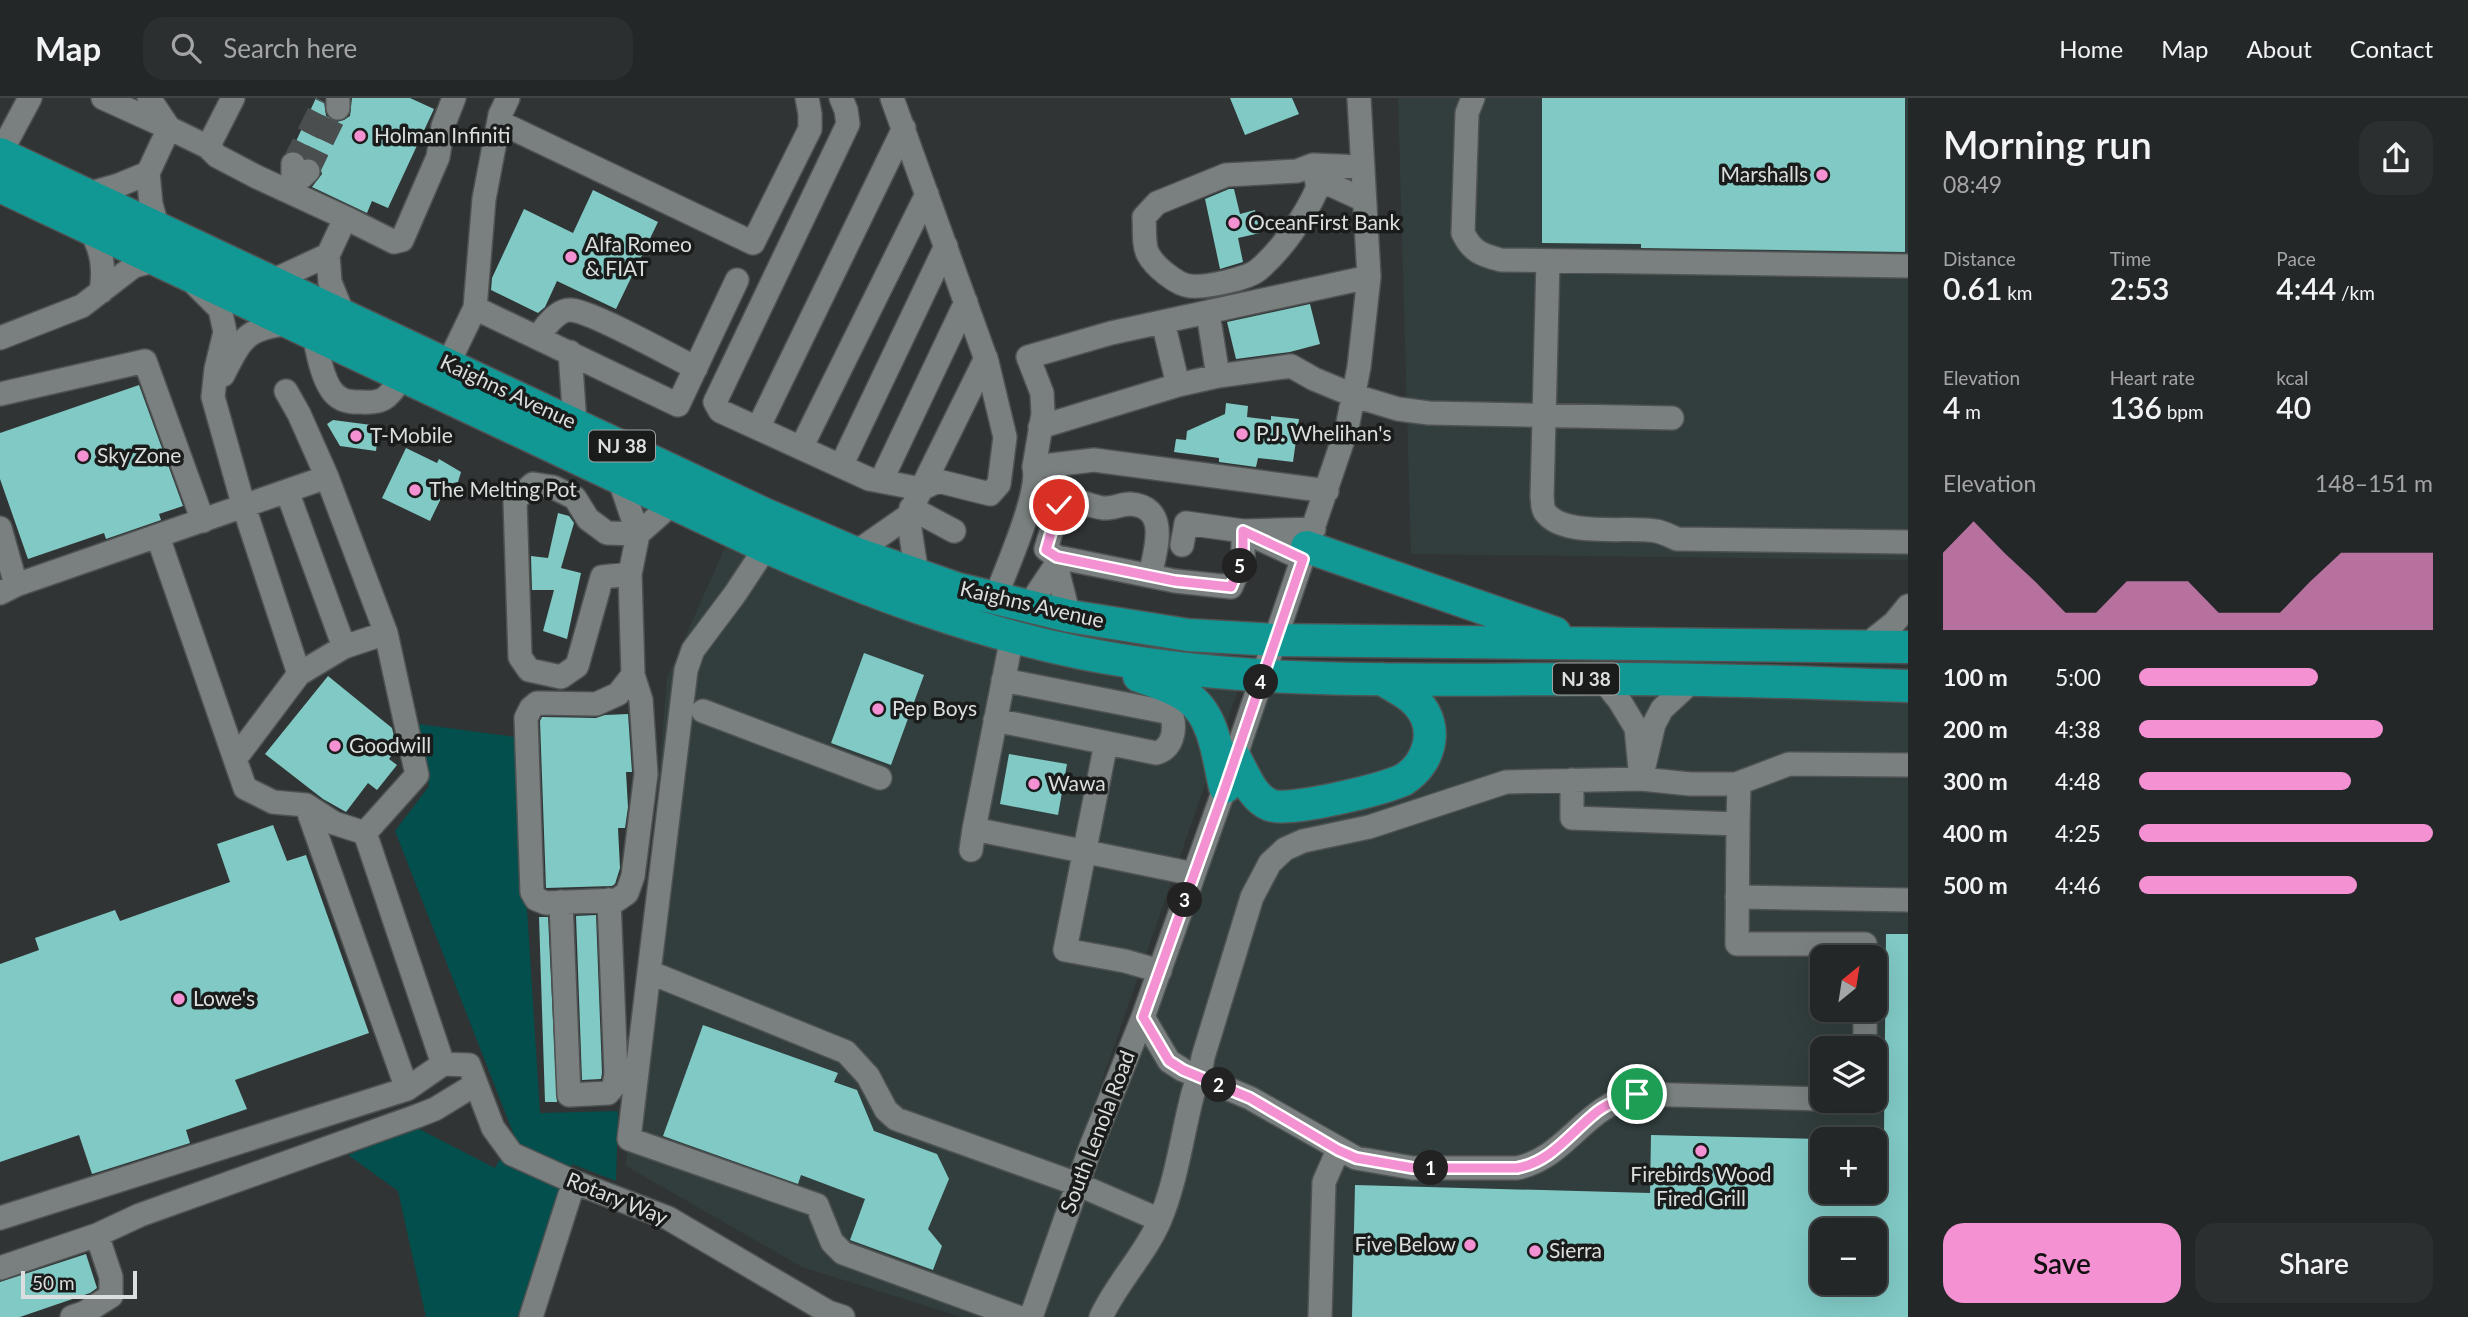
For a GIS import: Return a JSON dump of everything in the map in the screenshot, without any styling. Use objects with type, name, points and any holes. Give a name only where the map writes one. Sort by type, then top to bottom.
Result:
[{"type":"highway","name":"Kaighns Avenue","points":[[0,154],[764,514],[855,553],[995,598],[1110,625],[1188,635],[1275,640]]},
{"type":"highway","name":"Kaighns Avenue","points":[[0,186],[766,547],[877,593],[1013,636],[1079,653],[1193,671],[1263,676]]},
{"type":"highway","points":[[1308,545],[1482,609],[1586,643]]},
{"type":"highway","name":"NJ 38","points":[[1275,640],[1908,647]]},
{"type":"highway","points":[[1079,653],[1173,689],[1194,702],[1208,722],[1230,773],[1265,803],[1277,807],[1300,806],[1403,780],[1415,772],[1426,755],[1430,740],[1429,725],[1417,702],[1382,679]]},
{"type":"highway","name":"NJ 38","points":[[1263,676],[1451,681],[1602,679],[1908,686]]},
{"type":"street","points":[[0,154],[30,98]]},
{"type":"street","points":[[103,98],[208,147],[217,156],[296,178],[348,219],[394,242],[402,240],[438,157],[443,125],[454,98]]},
{"type":"street","points":[[149,98],[169,128]]},
{"type":"street","points":[[208,147],[233,98]]},
{"type":"street","points":[[448,364],[475,308],[484,199],[499,122],[508,98]]},
{"type":"street","points":[[499,122],[754,243],[810,129],[807,98]]},
{"type":"street","points":[[855,553],[938,481],[990,494],[999,484],[1005,438],[986,358],[892,98]]},
{"type":"street","name":"South Lenola Road","points":[[1031,1317],[1077,1184],[1143,1017],[1230,773],[1327,491],[1355,396],[1369,277],[1359,98]]},
{"type":"street","points":[[1473,98],[1466,113],[1463,233],[1469,246],[1478,254],[1501,260],[1908,266]]},
{"type":"street","points":[[848,100],[848,124],[715,402],[720,411],[869,479],[881,481],[954,531]]},
{"type":"street","points":[[157,226],[151,204],[148,173],[169,128]]},
{"type":"street","points":[[758,428],[904,128]]},
{"type":"street","points":[[1315,176],[1362,167]]},
{"type":"street","points":[[1315,176],[1308,209],[1293,231],[1256,272],[1222,283],[1188,286],[1159,270],[1147,253],[1144,217],[1157,203],[1226,175],[1297,171],[1315,176],[1364,200]]},
{"type":"street","points":[[87,194],[148,173]]},
{"type":"street","points":[[802,448],[927,194]]},
{"type":"street","points":[[343,314],[330,282],[328,255],[342,225],[348,219]]},
{"type":"street","points":[[89,228],[98,243],[102,258],[100,292]]},
{"type":"street","points":[[841,466],[946,246]]},
{"type":"street","points":[[272,281],[328,255]]},
{"type":"street","points":[[0,338],[82,306],[134,266],[157,260]]},
{"type":"street","points":[[1548,261],[1544,510],[1550,518],[1581,527],[1657,531],[1677,538],[1908,542]]},
{"type":"street","points":[[185,273],[220,309],[225,332],[213,397],[244,507],[299,674]]},
{"type":"street","points":[[995,598],[1023,524],[1036,475],[1034,467],[1043,414],[1042,393],[1028,357],[1111,333],[1369,277]]},
{"type":"street","points":[[475,308],[678,405],[737,280]]},
{"type":"street","points":[[881,481],[966,302]]},
{"type":"street","points":[[537,337],[559,313],[570,310],[616,328],[696,368]]},
{"type":"street","points":[[1208,313],[1218,376]]},
{"type":"street","points":[[1163,322],[1178,385]]},
{"type":"street","points":[[213,397],[233,356],[249,333],[265,327],[303,329],[333,393],[338,398],[375,403],[382,401],[403,376]]},
{"type":"street","points":[[570,352],[575,424]]},
{"type":"street","points":[[917,575],[913,504],[986,358]]},
{"type":"street","points":[[0,394],[145,361],[203,521]]},
{"type":"street","points":[[1040,427],[1178,385],[1218,376],[1291,366],[1355,396],[1398,409],[1429,413],[1672,418]]},
{"type":"street","points":[[286,391],[327,477],[386,633],[417,775],[365,833]]},
{"type":"street","points":[[1034,467],[1094,460],[1327,491]]},
{"type":"street","points":[[0,528],[8,589],[327,477]]},
{"type":"street","points":[[619,478],[638,534],[630,575],[633,676],[641,700],[646,774],[633,876],[627,893],[617,900],[546,903],[536,899],[532,892],[526,718],[537,703],[596,704],[618,694],[633,676]]},
{"type":"street","points":[[630,575],[602,577],[577,666],[561,677],[529,670],[520,657],[515,500],[533,484],[553,486],[575,498],[589,519],[607,533],[638,534],[673,503]]},
{"type":"street","points":[[287,491],[344,647]]},
{"type":"street","points":[[1069,616],[1057,561],[1046,550],[1059,505],[1066,499],[1105,508],[1129,504],[1150,512],[1157,520],[1158,533],[1150,576]]},
{"type":"street","points":[[1179,563],[1186,523],[1243,531],[1308,545]]},
{"type":"street","points":[[1243,531],[1308,545]]},
{"type":"street","points":[[1057,561],[1150,576],[1179,563],[1231,587],[1243,558],[1243,531]]},
{"type":"street","points":[[158,537],[245,788],[273,802],[306,805],[334,823],[365,833]]},
{"type":"street","points":[[766,547],[693,650],[686,670],[629,1139],[817,1205],[832,1242],[843,1253],[1018,1317]]},
{"type":"street","points":[[1028,607],[1057,561]]},
{"type":"street","points":[[1864,647],[1894,623],[1908,606]]},
{"type":"street","points":[[234,758],[299,674],[344,647],[386,633]]},
{"type":"street","points":[[1013,636],[973,840],[1084,851],[1194,874]]},
{"type":"street","points":[[1602,679],[1636,728],[1641,779]]},
{"type":"street","points":[[995,720],[1156,753],[1170,744],[1174,724],[1172,716],[1166,712],[1003,680]]},
{"type":"street","points":[[1641,779],[1654,724],[1662,709],[1692,681]]},
{"type":"street","points":[[703,711],[880,778]]},
{"type":"street","points":[[1105,743],[1065,950],[1125,961],[1160,971]]},
{"type":"street","points":[[1101,1317],[1111,1296],[1139,1258],[1160,1220],[1183,1143],[1203,1057],[1248,906],[1259,878],[1284,849],[1303,841],[1369,827],[1506,782],[1641,779],[1690,784],[1740,783],[1789,764],[1908,765]]},
{"type":"street","points":[[1572,780],[1572,818],[1738,824]]},
{"type":"street","points":[[1740,783],[1737,944],[1865,945]]},
{"type":"street","points":[[306,805],[407,1089]]},
{"type":"street","points":[[365,833],[443,1064]]},
{"type":"street","points":[[1737,897],[1908,900]]},
{"type":"street","points":[[561,902],[569,1095],[608,1094],[614,1086],[616,1074],[609,900]]},
{"type":"street","points":[[649,972],[846,1052],[868,1076],[886,1110],[896,1119],[1077,1184],[1160,1220]]},
{"type":"street","points":[[1143,1017],[1169,1061],[1250,1098],[1356,1158],[1413,1168],[1517,1168],[1542,1161],[1594,1114],[1616,1101],[1637,1094],[1810,1099]]},
{"type":"street","points":[[0,1218],[407,1089],[443,1064]]},
{"type":"street","points":[[443,1064],[473,1075]]},
{"type":"street","points":[[0,1268],[97,1235],[140,1215],[417,1116],[473,1075]]},
{"type":"street","name":"Rotary Way","points":[[473,1075],[493,1128],[512,1154],[668,1218],[828,1312],[843,1317]]},
{"type":"street","points":[[1320,1317],[1324,1182],[1338,1150]]},
{"type":"street","points":[[531,1317],[575,1182]]},
{"type":"street","points":[[72,1317],[84,1313],[111,1296],[111,1277],[97,1235]]},
{"type":"shaded area","points":[[1398,98],[1908,98],[1908,560],[1411,554]]},
{"type":"shaded area","points":[[726,545],[1240,684],[1020,1317],[961,1317],[802,1267],[626,1166],[667,678]]},
{"type":"shaded area","points":[[1263,676],[1908,686],[1908,1317],[1030,1317]]},
{"type":"shaded area","points":[[418,724],[516,737],[540,1113],[618,1111],[616,1181],[572,1164],[517,1317],[426,1317],[398,1191],[348,1155],[417,1128],[495,1168],[514,1135],[395,831],[429,786]]},
{"type":"building","name":"Holman Infiniti","points":[[316,98],[324,102],[326,116],[337,122],[350,116],[352,98],[410,98],[434,109],[388,208],[372,201],[367,213],[312,187],[322,174],[319,162],[292,150]]},
{"type":"building","points":[[1230,98],[1292,98],[1299,114],[1245,135]]},
{"type":"building","points":[[1542,98],[1905,98],[1905,252],[1641,248],[1641,244],[1542,243]]},
{"type":"building","name":"OceanFirst Bank","points":[[1234,189],[1240,214],[1255,210],[1260,233],[1238,238],[1243,262],[1220,269],[1205,199]]},
{"type":"building","name":"Alfa Romeo & FIAT","points":[[593,190],[658,222],[616,309],[557,281],[545,307],[538,313],[491,290],[492,278],[524,209],[573,233]]},
{"type":"building","points":[[1310,304],[1320,344],[1290,352],[1236,359],[1227,322]]},
{"type":"building","name":"Sky Zone","points":[[139,385],[183,506],[159,514],[161,520],[106,539],[104,533],[28,559],[0,479],[0,433]]},
{"type":"building","name":"P.J. Whelihan's","points":[[1226,403],[1248,406],[1247,417],[1299,419],[1293,462],[1258,458],[1256,467],[1219,462],[1219,458],[1174,452],[1176,439],[1186,440],[1187,431],[1225,414]]},
{"type":"building","name":"T-Mobile","points":[[333,420],[379,426],[376,451],[340,446],[327,424]]},
{"type":"building","name":"The Melting Pot","points":[[406,448],[437,463],[439,459],[461,472],[458,482],[448,484],[430,521],[382,498]]},
{"type":"building","points":[[558,513],[569,516],[574,523],[561,568],[581,573],[567,639],[543,631],[554,590],[532,590],[531,556],[548,558]]},
{"type":"building","name":"Pep Boys","points":[[864,653],[924,675],[891,765],[831,743]]},
{"type":"building","name":"Goodwill","points":[[328,676],[392,728],[397,748],[389,759],[397,765],[377,790],[368,783],[346,812],[323,799],[265,754]]},
{"type":"building","points":[[628,714],[632,772],[626,772],[628,807],[625,828],[618,828],[620,868],[615,884],[546,888],[540,721],[542,717],[596,718]]},
{"type":"building","name":"Wawa","points":[[1009,754],[1067,764],[1058,815],[1000,804]]},
{"type":"building","name":"Lowe's","points":[[273,825],[287,861],[306,855],[369,1033],[235,1080],[247,1109],[186,1130],[190,1143],[92,1174],[79,1135],[0,1162],[0,964],[39,950],[35,938],[115,910],[120,921],[230,882],[217,844]]},
{"type":"building","points":[[596,915],[602,1073],[601,1079],[582,1080],[576,916]]},
{"type":"building","points":[[539,917],[548,917],[557,1102],[545,1102]]},
{"type":"building","points":[[1886,934],[1908,934],[1908,1317],[1352,1317],[1355,1185],[1650,1193],[1651,1135],[1810,1139],[1810,1204],[1887,1204],[1887,1127],[1884,1127],[1884,1113],[1887,1113]]},
{"type":"building","points":[[703,1025],[838,1073],[834,1082],[857,1090],[874,1131],[937,1154],[949,1179],[928,1229],[942,1246],[933,1270],[850,1240],[865,1199],[801,1175],[798,1184],[663,1136]]},
{"type":"building","points":[[86,1254],[97,1288],[90,1293],[20,1317],[0,1317],[0,1282]]},
{"type":"tunnel","points":[[293,164],[324,102]]},
{"type":"tunnel","points":[[308,171],[334,117]]},
{"type":"place","name":"Holman Infiniti","points":[[360,136]]},
{"type":"place","name":"Marshalls","points":[[1822,175]]},
{"type":"place","name":"OceanFirst Bank","points":[[1234,223]]},
{"type":"place","name":"Alfa Romeo & FIAT","points":[[571,257]]},
{"type":"place","name":"P.J. Whelihan's","points":[[1242,434]]},
{"type":"place","name":"T-Mobile","points":[[356,436]]},
{"type":"place","name":"Sky Zone","points":[[83,456]]},
{"type":"place","name":"The Melting Pot","points":[[415,490]]},
{"type":"place","name":"Pep Boys","points":[[878,709]]},
{"type":"place","name":"Goodwill","points":[[335,746]]},
{"type":"place","name":"Wawa","points":[[1034,784]]},
{"type":"place","name":"Lowe's","points":[[179,999]]},
{"type":"place","name":"Firebirds Wood Fired Grill","points":[[1701,1151]]},
{"type":"place","name":"Five Below","points":[[1470,1245]]},
{"type":"place","name":"Sierra","points":[[1535,1251]]},
{"type":"route","points":[[1059,505],[1046,550],[1057,557],[1175,581],[1231,587],[1243,558],[1243,531],[1303,559],[1143,1017],[1169,1061],[1183,1070],[1250,1098],[1356,1158],[1413,1168],[1531,1166],[1542,1161],[1604,1107],[1637,1094]]}]
